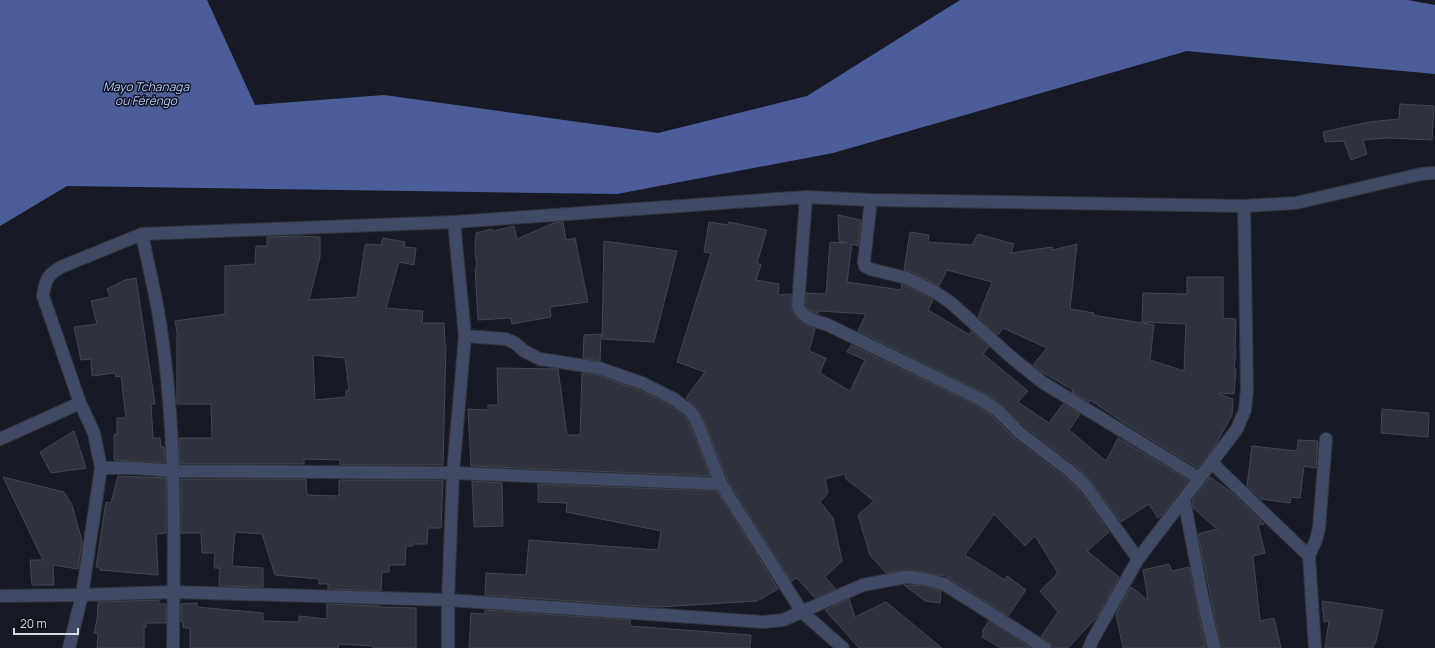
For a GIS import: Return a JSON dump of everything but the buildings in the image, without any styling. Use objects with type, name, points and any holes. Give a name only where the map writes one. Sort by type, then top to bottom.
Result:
[{"type":"street","points":[[69,648],[82,595],[101,468],[94,433],[80,403],[42,296],[45,283],[51,273],[61,267],[142,234],[454,222],[806,197],[871,200],[1244,206],[1296,203],[1421,174],[1435,173]]},
{"type":"street","points":[[806,197],[798,306],[800,313],[806,317],[828,325],[982,400],[993,407],[1020,433],[1071,472],[1085,486],[1138,559]]},
{"type":"street","points":[[871,200],[864,262],[865,266],[870,269],[907,278],[935,292],[950,302],[1042,382],[1199,478]]},
{"type":"street","points":[[1089,648],[1138,559],[1237,429],[1245,410],[1247,389],[1244,206]]},
{"type":"street","points":[[448,648],[448,600],[453,473],[465,336],[454,222]]},
{"type":"street","points":[[142,234],[161,329],[167,381],[174,471],[173,648]]},
{"type":"street","points":[[465,336],[506,339],[515,343],[524,351],[540,359],[599,368],[642,383],[674,399],[690,411],[698,422],[721,484],[802,612],[843,648]]},
{"type":"street","points":[[0,439],[80,403]]},
{"type":"street","points":[[1315,648],[1309,556],[1316,540],[1318,528],[1326,439]]},
{"type":"street","points":[[1212,463],[1309,556]]},
{"type":"street","points":[[101,468],[133,468],[174,471],[453,473],[721,484]]},
{"type":"street","points":[[1184,499],[1202,596],[1214,648]]},
{"type":"street","points":[[0,596],[173,592],[448,600],[764,622],[783,620],[863,585],[906,577],[925,579],[944,584],[1045,648]]},
{"type":"water","name":"Mayo Tchanaga ou Férèngo","points":[[0,0],[207,0],[255,105],[384,95],[658,133],[807,96],[960,0],[1408,0],[1435,5],[1435,74],[1187,51],[833,153],[617,194],[67,186],[0,226]]}]
